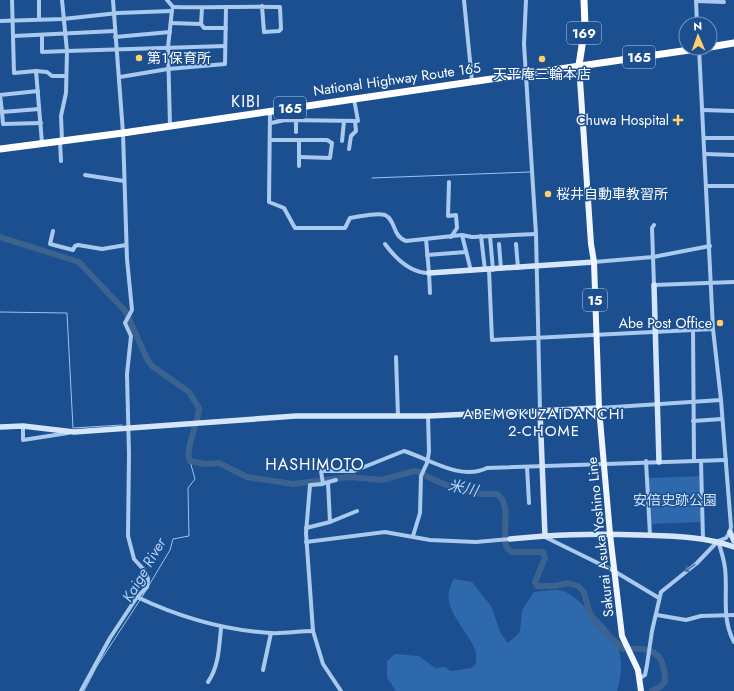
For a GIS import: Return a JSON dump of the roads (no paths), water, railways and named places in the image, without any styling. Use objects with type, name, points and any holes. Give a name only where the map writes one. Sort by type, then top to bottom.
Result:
[{"type":"highway","name":"169","points":[[579,65],[585,26],[584,0]]},
{"type":"highway","points":[[718,46],[734,44]]},
{"type":"highway","name":"National Highway Route 165","points":[[0,149],[123,133],[678,51]]},
{"type":"main road","name":"Sakurai Asuka Yoshino Line","points":[[579,65],[591,244],[594,262],[599,408],[610,534],[622,636],[640,678],[641,691]]},
{"type":"street","points":[[12,0],[14,73],[36,70],[47,72],[52,76],[66,76]]},
{"type":"street","points":[[39,0],[40,19]]},
{"type":"street","points":[[61,161],[61,116],[65,103],[67,51],[62,0]]},
{"type":"street","points":[[81,691],[110,638],[136,597],[147,587],[148,579],[145,571],[134,559],[129,544],[127,374],[130,336],[125,323],[132,310],[126,245],[120,77],[116,50],[113,0]]},
{"type":"street","points":[[167,0],[172,9],[168,47],[170,126]]},
{"type":"street","points":[[120,77],[168,69],[225,64],[228,0]]},
{"type":"street","points":[[464,0],[472,81]]},
{"type":"street","points":[[526,0],[524,44],[536,234],[541,466],[545,536]]},
{"type":"street","points":[[697,16],[696,1],[724,2]]},
{"type":"street","points":[[0,21],[63,19],[113,13],[172,9],[262,6],[280,7],[282,29],[279,31],[264,32],[262,6]]},
{"type":"street","points":[[202,8],[202,24],[204,28],[226,28]]},
{"type":"street","points":[[171,23],[202,24]]},
{"type":"street","points":[[14,36],[115,31]]},
{"type":"street","points":[[115,38],[170,32]]},
{"type":"street","points":[[42,35],[42,52],[225,46]]},
{"type":"street","points":[[701,56],[702,110],[713,329],[721,400],[731,528],[734,541]]},
{"type":"street","points":[[36,70],[42,143]]},
{"type":"street","points":[[38,90],[0,95],[3,124],[41,122]]},
{"type":"street","points":[[349,149],[351,136],[356,131],[355,121],[358,121],[354,98]]},
{"type":"street","points":[[2,112],[40,109]]},
{"type":"street","points":[[702,110],[734,111]]},
{"type":"street","points":[[270,111],[271,140],[269,202],[284,208],[295,228],[345,228],[350,218],[383,215],[390,220],[396,233],[401,239],[406,241],[462,235],[490,236],[536,234]]},
{"type":"street","points":[[271,123],[284,120],[355,121]]},
{"type":"street","points":[[296,120],[296,132]]},
{"type":"street","points":[[342,141],[344,121]]},
{"type":"street","points":[[704,138],[734,138]]},
{"type":"street","points":[[271,140],[327,140],[332,143],[330,158],[300,157]]},
{"type":"street","points":[[299,141],[299,166]]},
{"type":"street","points":[[705,154],[734,155]]},
{"type":"street","points":[[85,175],[124,181]]},
{"type":"street","points":[[449,182],[448,216],[456,215],[456,228],[451,236]]},
{"type":"street","points":[[707,186],[734,186]]},
{"type":"street","points":[[654,225],[652,228],[659,462]]},
{"type":"street","points":[[53,231],[50,244],[73,250],[75,246],[78,245],[102,249],[126,245]]},
{"type":"street","points":[[462,235],[471,271]]},
{"type":"street","points":[[481,236],[489,270]]},
{"type":"street","points":[[490,236],[489,270],[492,340],[713,329]]},
{"type":"street","points":[[426,239],[430,294]]},
{"type":"street","points":[[385,244],[394,256],[418,273],[429,274],[653,257],[710,246]]},
{"type":"street","points":[[499,244],[501,269]]},
{"type":"street","points":[[516,244],[518,268]]},
{"type":"street","points":[[427,254],[466,252]]},
{"type":"street","points":[[654,286],[734,282]]},
{"type":"street","points":[[692,329],[694,460]]},
{"type":"street","points":[[396,357],[398,416]]},
{"type":"street","points":[[23,426],[23,440],[74,432],[296,416],[428,416],[692,403],[721,400]]},
{"type":"street","points":[[413,536],[420,513],[421,476],[428,460],[428,416]]},
{"type":"street","points":[[693,421],[722,419]]},
{"type":"street","points":[[0,427],[23,426],[74,432]]},
{"type":"street","points":[[330,522],[325,483],[321,471],[354,471],[399,452],[404,452],[462,472],[480,472],[487,468],[726,460]]},
{"type":"street","points":[[701,461],[703,539]]},
{"type":"street","points":[[646,462],[650,535]]},
{"type":"street","points":[[527,467],[529,503]]},
{"type":"street","points":[[336,480],[310,486],[306,542],[313,631],[323,664],[341,691]]},
{"type":"street","points":[[306,528],[330,522],[357,511]]},
{"type":"street","points":[[640,678],[644,674],[647,665],[652,631],[657,615],[661,592],[697,563],[718,541],[726,538],[731,528]]},
{"type":"street","points":[[306,542],[385,532],[430,540],[476,542],[545,536],[610,534],[703,539],[718,541],[734,546]]},
{"type":"street","points":[[545,536],[614,571],[659,598]]},
{"type":"street","points":[[718,541],[725,568],[726,615],[729,632],[734,642]]},
{"type":"street","points":[[136,597],[154,605],[222,628],[271,633],[313,631]]},
{"type":"street","points":[[657,615],[686,620],[701,616],[734,616]]},
{"type":"street","points":[[208,682],[214,674],[217,664],[222,628]]},
{"type":"street","points":[[263,670],[271,633]]},
{"type":"waterway","points":[[372,178],[530,172]]},
{"type":"waterway","name":"米川","points":[[0,237],[79,262],[126,312],[147,359],[152,366],[189,392],[199,408],[197,421],[190,443],[190,461],[205,464],[219,463],[247,477],[293,484],[349,477],[382,480],[414,471],[420,472],[453,488],[482,494],[497,494],[502,500],[505,508],[505,542],[507,548],[512,552],[543,552],[545,558],[535,582],[537,586],[555,586],[568,583],[578,586],[584,592],[589,611],[597,624],[623,649]]},
{"type":"waterway","points":[[0,312],[67,313],[73,428],[122,425]]},
{"type":"waterway","name":"Kaige River","points":[[142,597],[170,550],[173,539],[189,536],[188,488],[195,479],[190,461]]},
{"type":"waterway","name":"Kaige River","points":[[84,691],[97,666],[140,600]]},
{"type":"waterway","name":"米川","points":[[631,649],[640,649],[653,652],[661,660],[665,673],[665,682],[660,687],[652,691]]},
{"type":"place","name":"第１保育所","points":[[139,58]]},
{"type":"place","name":"天平庵三輪本店","points":[[542,59]]},
{"type":"place","name":"Chuwa Hospital","points":[[678,120]]},
{"type":"place","name":"桜井自動車教習所","points":[[548,194]]},
{"type":"place","name":"Abe Post Office","points":[[720,323]]},
{"type":"district","name":"KIBI","points":[[246,101]]},
{"type":"district","name":"ABEMOKUZAIDANCHI 2-CHOME","points":[[544,422]]},
{"type":"district","name":"HASHIMOTO","points":[[315,464]]},
{"type":"park label","name":"安倍史跡公園","points":[[675,500]]}]
